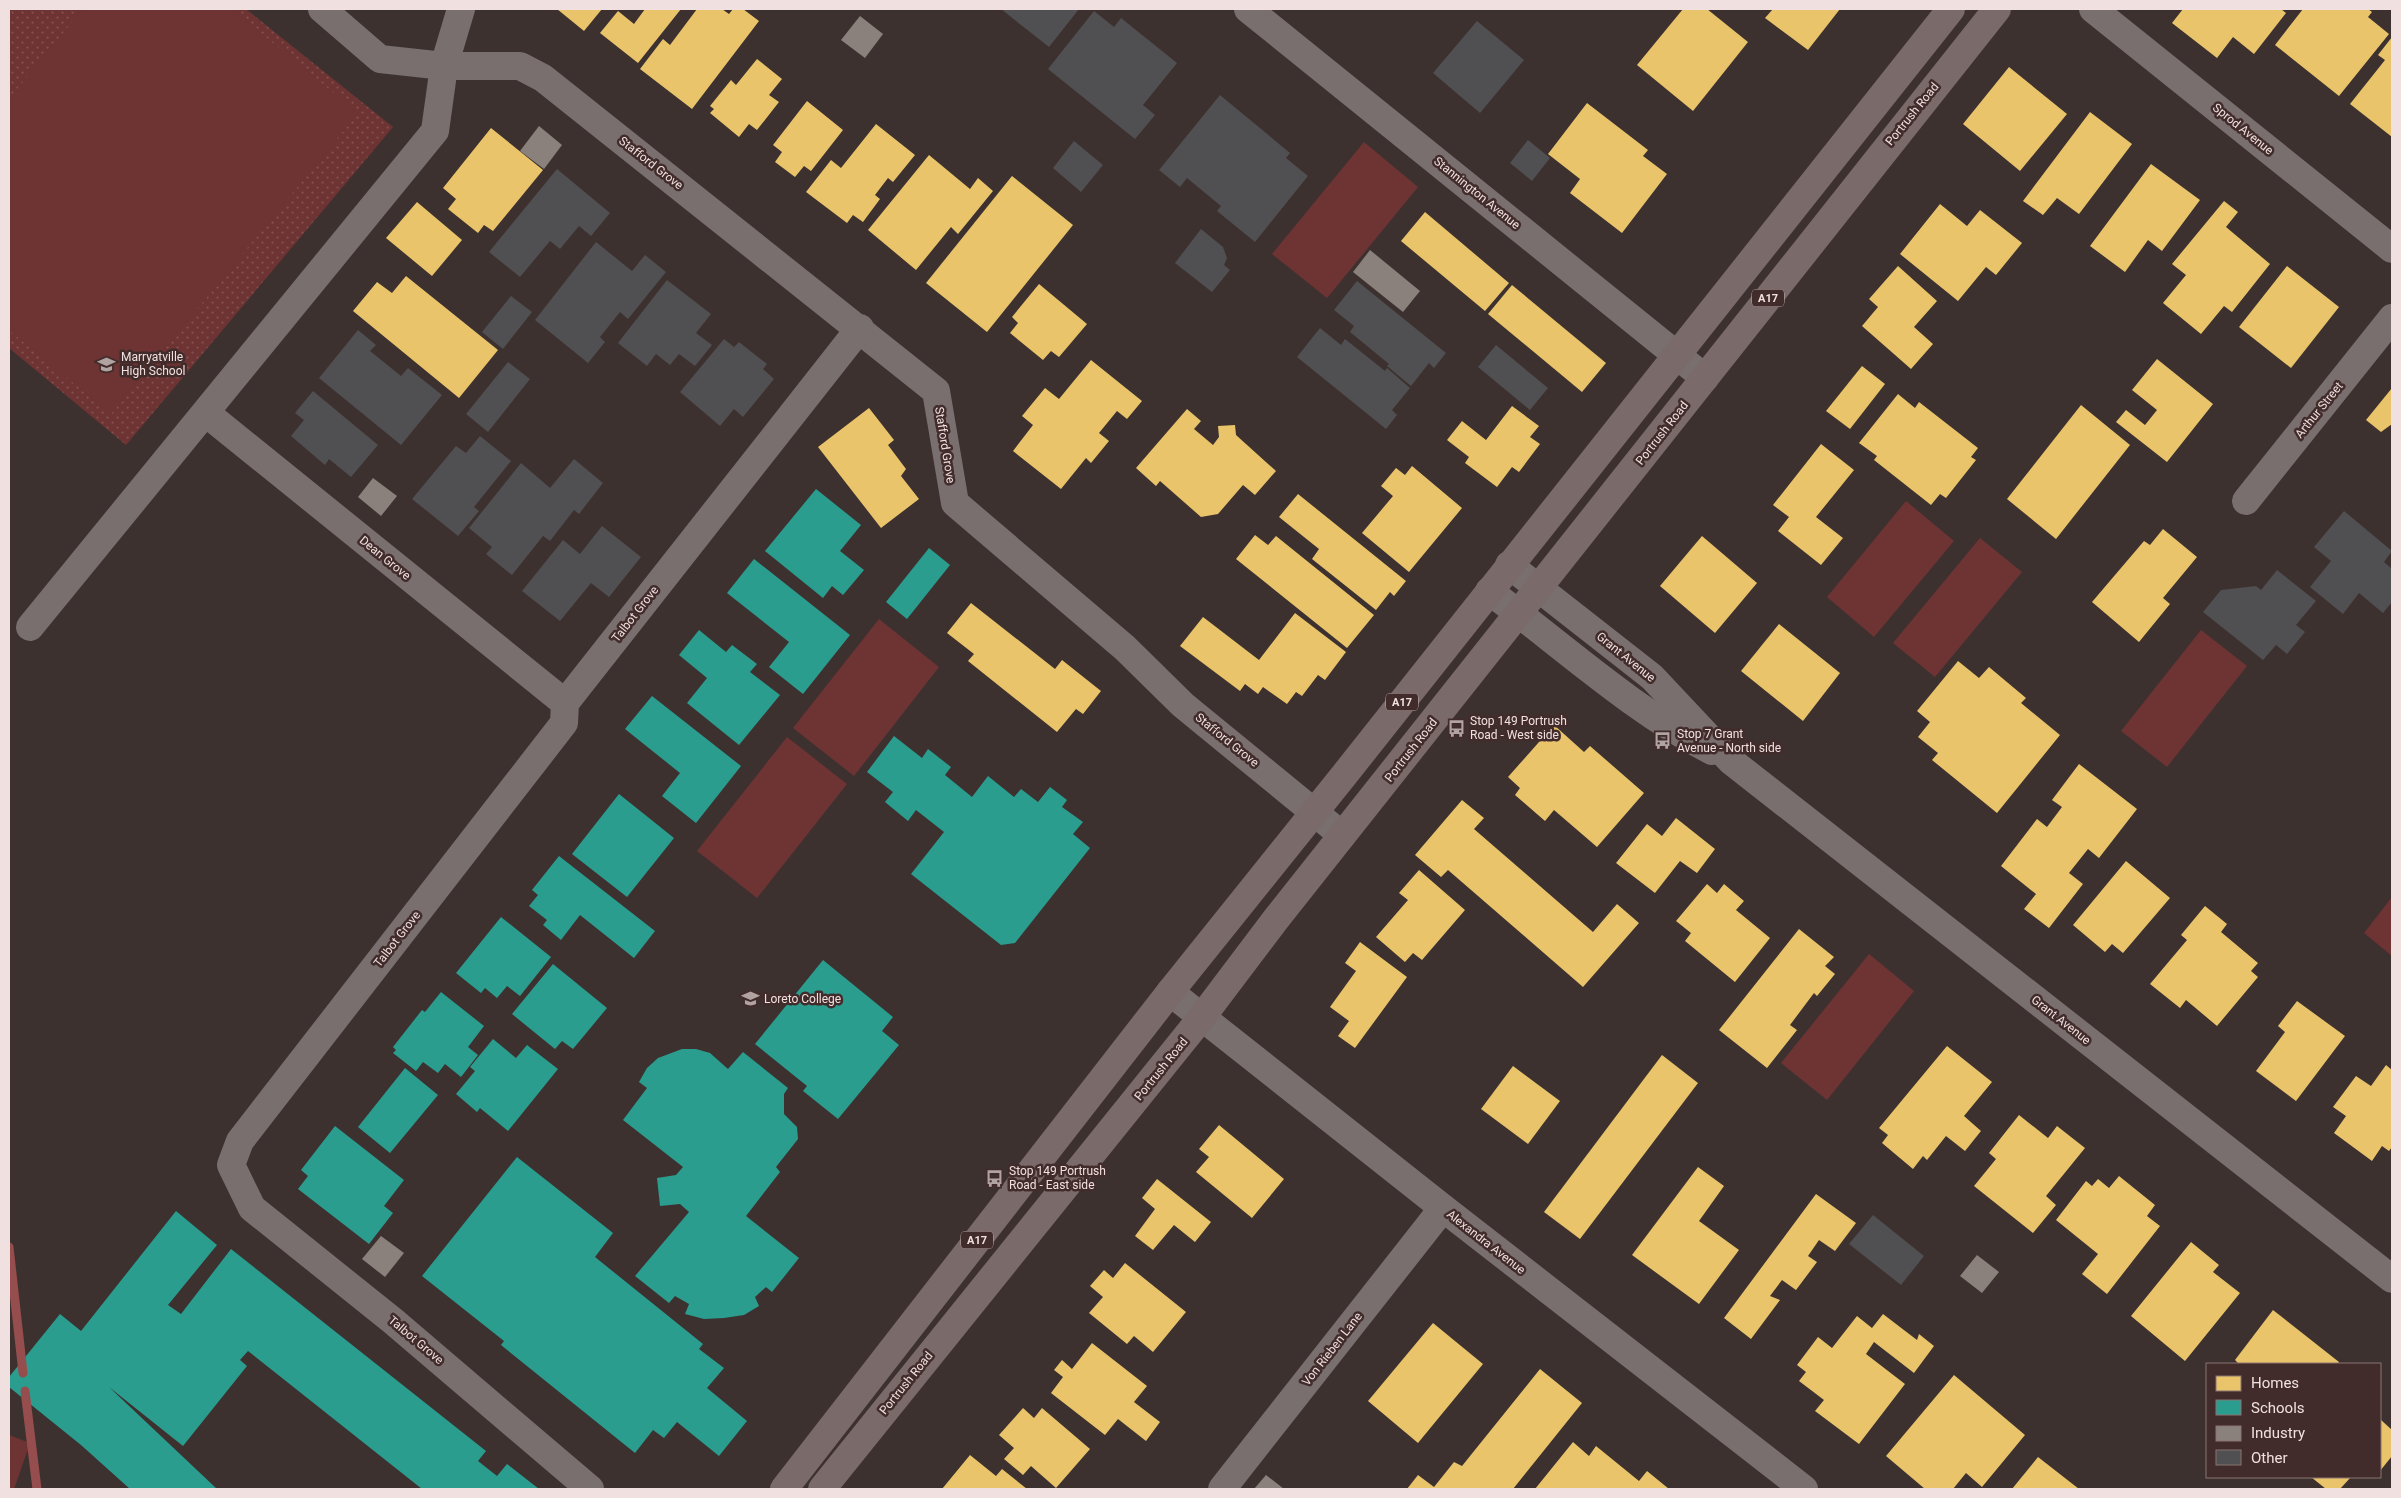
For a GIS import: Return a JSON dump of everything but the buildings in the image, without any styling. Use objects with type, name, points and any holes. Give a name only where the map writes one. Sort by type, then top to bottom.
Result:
[{"type":"highway","name":"A17","points":[[784,1489],[1170,992],[1951,9]]},
{"type":"highway","name":"Portrush Road","points":[[822,1489],[1202,1018],[1342,835],[1705,378],[1878,156],[1997,9]]},
{"type":"street","name":"Stafford Grove","points":[[322,9],[380,59],[444,66],[520,66],[543,78],[860,328],[936,391],[955,503],[1125,648],[1184,705],[1342,835]]},
{"type":"street","points":[[30,627],[436,130],[444,66],[461,9]]},
{"type":"street","name":"Stannington Avenue","points":[[1248,9],[1705,378]]},
{"type":"street","name":"Sprod Avenue","points":[[2093,9],[2392,249]]},
{"type":"street","name":"Arthur Street","points":[[2246,501],[2392,318]]},
{"type":"street","name":"Talbot Grove","points":[[590,1489],[393,1321],[252,1208],[231,1165],[240,1141],[564,723],[565,703],[860,328]]},
{"type":"street","name":"Dean Grove","points":[[206,413],[565,703]]},
{"type":"street","name":"Grant Avenue","points":[[1509,565],[1652,677],[1730,761],[2392,1279]]},
{"type":"street","name":"Grant Avenue","points":[[1489,591],[1621,693],[1678,734],[1730,761]]},
{"type":"street","name":"Alexandra Avenue","points":[[1170,992],[1443,1208],[1804,1489]]},
{"type":"street","name":"Von Rieben Lane","points":[[1222,1489],[1443,1208]]},
{"type":"shaded area","name":"Marryatville High School","points":[[9,9],[246,9],[393,127],[126,445],[9,348]]},
{"type":"shaded area","name":"Marryatville High School","points":[[83,9],[231,9],[358,113],[111,414],[9,330],[9,99]]},
{"type":"shaded area","points":[[1364,142],[1418,187],[1327,298],[1272,254]]},
{"type":"shaded area","points":[[1906,501],[1954,541],[1874,637],[1827,597]]},
{"type":"shaded area","points":[[1980,538],[2022,572],[1935,677],[1893,643]]},
{"type":"shaded area","points":[[879,619],[939,667],[854,776],[793,728]]},
{"type":"shaded area","points":[[2201,630],[2247,666],[2167,767],[2121,731]]},
{"type":"shaded area","points":[[787,737],[847,784],[757,898],[697,851]]},
{"type":"shaded area","points":[[2392,897],[2392,956],[2364,933]]},
{"type":"shaded area","points":[[1869,954],[1914,991],[1827,1100],[1781,1063]]},
{"type":"shaded area","points":[[9,1435],[30,1443],[14,1489],[9,1489]]},
{"type":"waterway","points":[[9,1247],[23,1373]]},
{"type":"waterway","points":[[25,1391],[37,1489]]},
{"type":"place","name":"Marryatville High School","points":[[107,364]]},
{"type":"place","name":"Stop 149 Portrush Road - West side","points":[[1456,728]]},
{"type":"place","name":"Stop 7 Grant Avenue - North side","points":[[1663,741]]},
{"type":"place","name":"Loreto College","points":[[750,999]]},
{"type":"place","name":"Stop 149 Portrush Road - East side","points":[[995,1178]]}]
